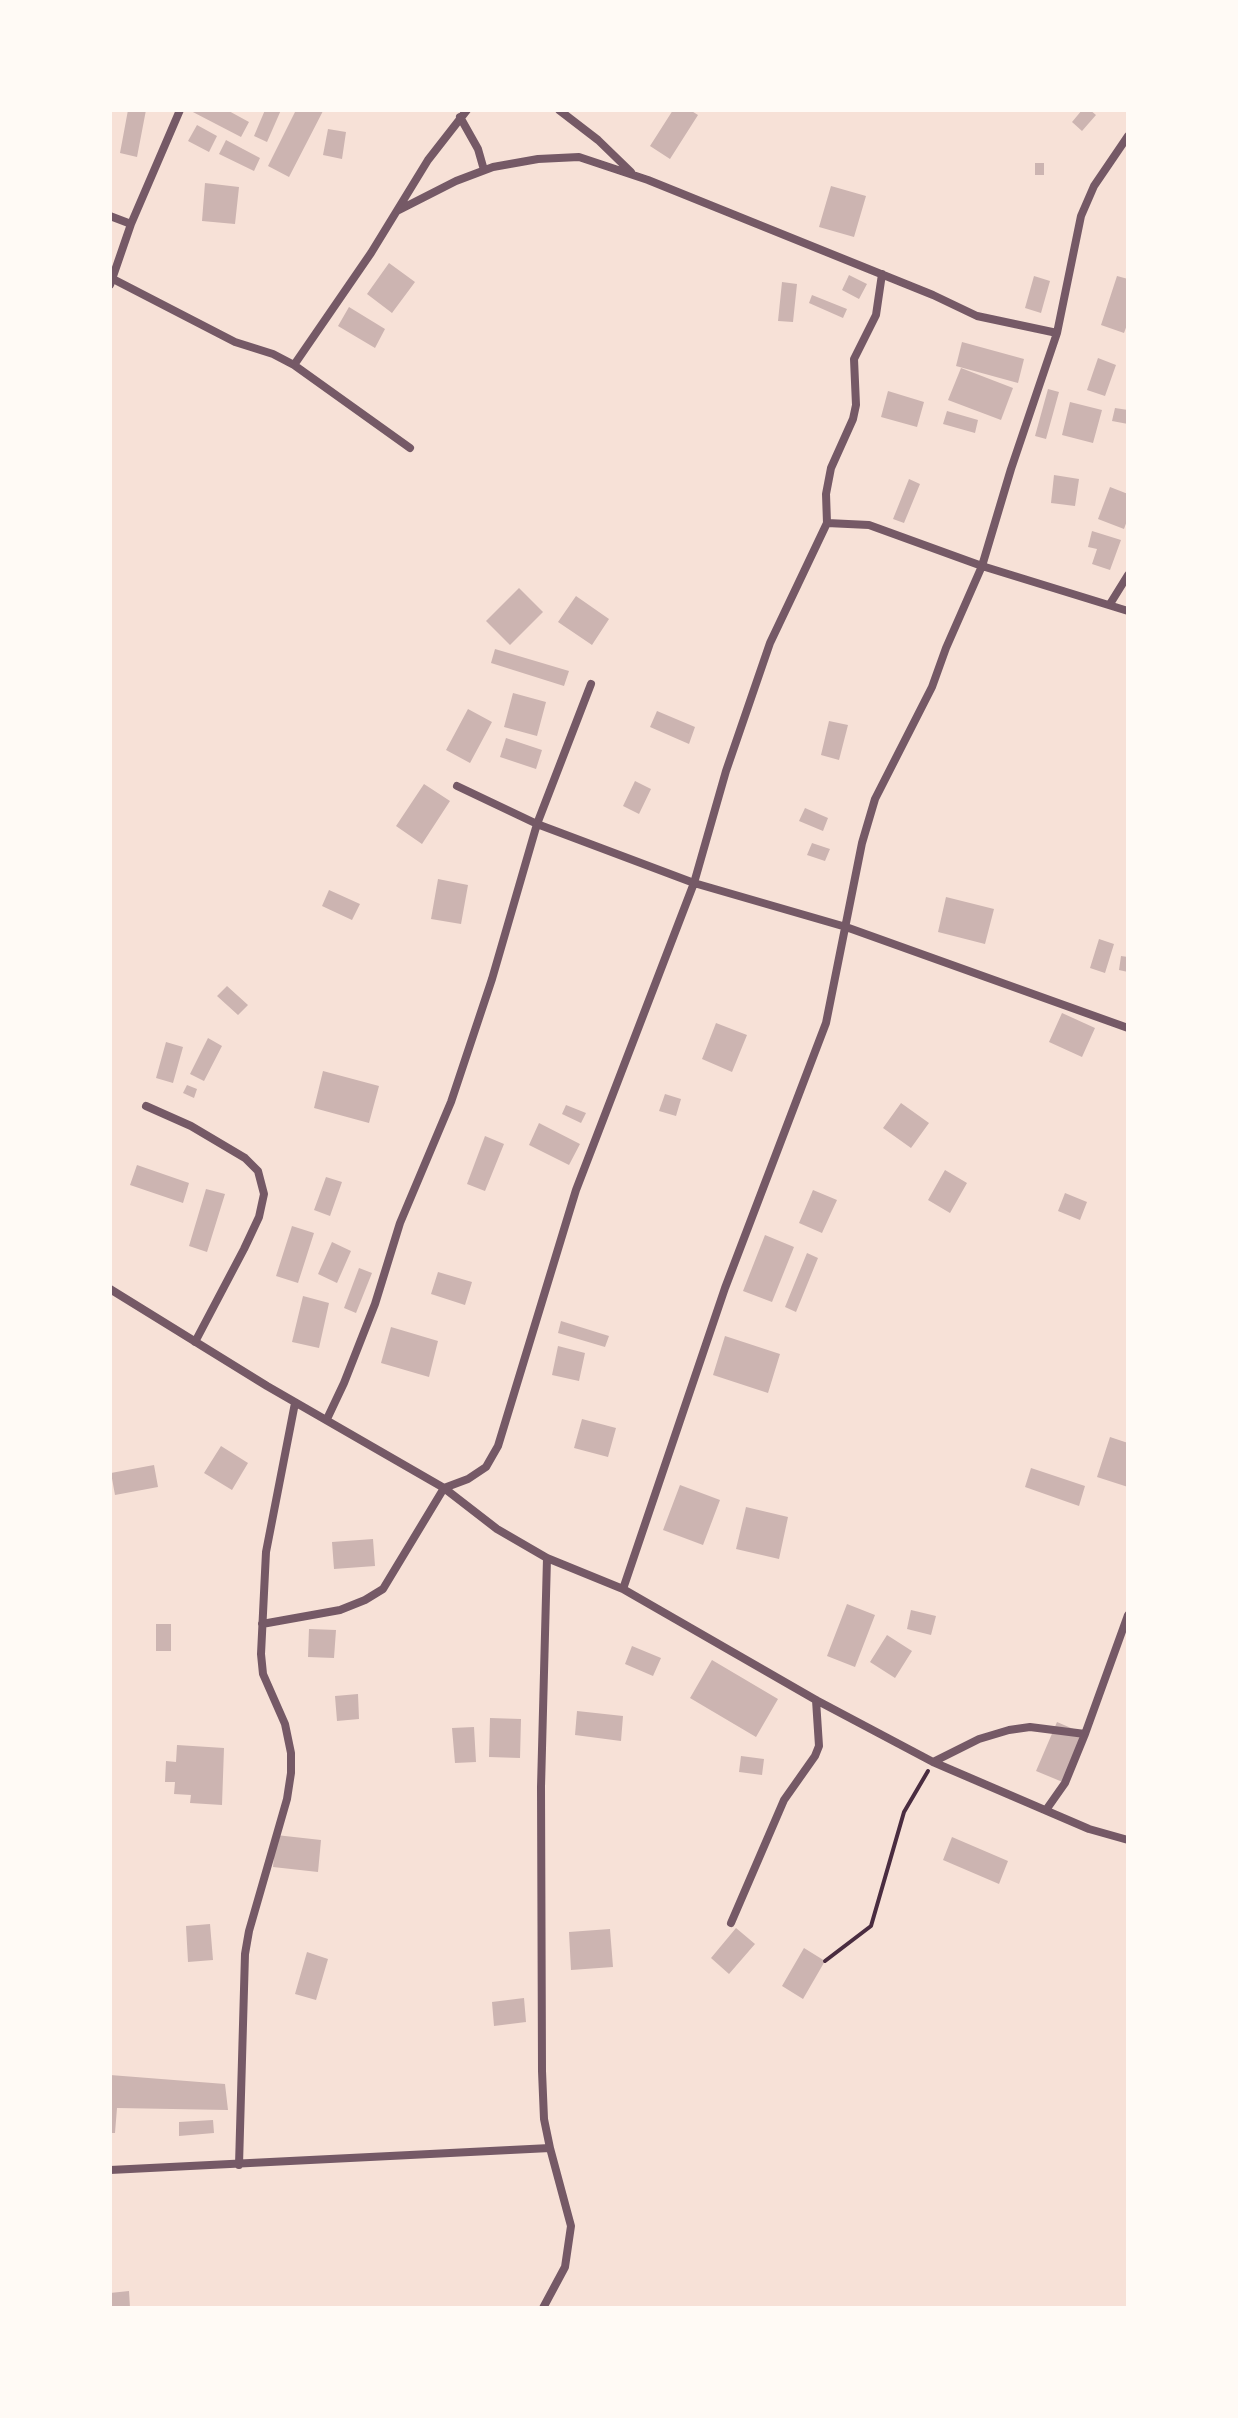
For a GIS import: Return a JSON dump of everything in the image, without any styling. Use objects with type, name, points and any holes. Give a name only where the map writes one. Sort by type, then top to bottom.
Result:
[{"type":"street","points":[[180,110],[131,224],[111,282],[235,342],[273,354],[294,365],[410,448]]},
{"type":"street","points":[[559,110],[598,140],[634,175]]},
{"type":"street","points":[[464,113],[484,170]]},
{"type":"street","points":[[294,365],[428,160],[464,113]]},
{"type":"street","points":[[623,1589],[725,1288],[826,1023],[862,843],[875,799],[932,687],[982,566],[1057,333],[1081,216],[1094,186],[1128,136]]},
{"type":"street","points":[[397,211],[484,170],[538,159],[579,157],[634,175],[882,274],[977,316],[1057,333]]},
{"type":"street","points":[[110,216],[131,224]]},
{"type":"street","points":[[262,1624],[340,1610],[383,1589],[444,1488],[468,1479],[486,1467],[498,1446],[576,1190],[694,883],[726,771],[770,643],[827,523],[826,494],[831,468],[856,405],[854,359],[876,315],[882,274]]},
{"type":"street","points":[[827,523],[869,525],[982,566],[1128,611]]},
{"type":"street","points":[[1110,604],[1128,575]]},
{"type":"street","points":[[327,1419],[375,1304],[400,1223],[451,1102],[492,979],[537,824],[591,684]]},
{"type":"street","points":[[457,786],[537,824],[694,883],[846,927],[1128,1028]]},
{"type":"street","points":[[146,1106],[191,1126],[245,1158],[258,1171],[264,1194],[259,1217],[195,1342]]},
{"type":"street","points":[[110,1289],[295,1403],[444,1488],[497,1529],[547,1558],[623,1589],[816,1700],[933,1762],[1089,1829],[1128,1840]]},
{"type":"street","points":[[239,2165],[245,1954],[287,1799],[291,1773],[291,1753],[285,1724],[263,1674],[262,1624],[266,1552],[295,1403]]},
{"type":"street","points":[[543,2308],[565,2267],[571,2226],[544,2119],[542,2071],[541,1787],[547,1558]]},
{"type":"street","points":[[1046,1810],[1065,1783],[1128,1615]]},
{"type":"street","points":[[731,1923],[784,1800],[819,1746],[816,1700]]},
{"type":"street","points":[[933,1762],[979,1739],[1009,1730],[1030,1727],[1085,1734]]},
{"type":"street","points":[[110,2170],[550,2148]]},
{"type":"path","points":[[825,1961],[871,1926],[904,1812],[933,1762]]},
{"type":"building","points":[[128,110],[146,110],[137,157],[120,153]]},
{"type":"building","points":[[189,110],[227,110],[249,122],[241,137]]},
{"type":"building","points":[[265,110],[281,110],[267,142],[254,136]]},
{"type":"building","points":[[296,110],[323,111],[289,177],[268,166]]},
{"type":"building","points":[[673,110],[690,110],[698,115],[670,159],[650,146]]},
{"type":"building","points":[[1082,110],[1090,110],[1096,115],[1082,131],[1072,122]]},
{"type":"building","points":[[197,125],[217,136],[209,152],[188,141]]},
{"type":"building","points":[[328,129],[346,132],[342,159],[323,155]]},
{"type":"building","points":[[226,140],[260,158],[254,171],[219,154]]},
{"type":"building","points":[[1035,163],[1044,163],[1044,175],[1035,175]]},
{"type":"building","points":[[205,183],[239,187],[235,224],[202,221]]},
{"type":"building","points":[[831,186],[866,196],[854,237],[819,227]]},
{"type":"building","points":[[389,263],[415,282],[392,313],[367,294]]},
{"type":"building","points":[[849,275],[867,284],[859,299],[842,290]]},
{"type":"building","points":[[1034,276],[1050,281],[1041,313],[1025,308]]},
{"type":"building","points":[[1117,276],[1128,279],[1128,322],[1124,333],[1101,325]]},
{"type":"building","points":[[782,282],[797,284],[793,322],[778,321]]},
{"type":"building","points":[[812,295],[847,309],[843,318],[809,303]]},
{"type":"building","points":[[349,307],[385,329],[375,348],[338,326]]},
{"type":"building","points":[[962,342],[1024,359],[1018,383],[956,366]]},
{"type":"building","points":[[1098,358],[1116,365],[1105,396],[1087,390]]},
{"type":"building","points":[[961,368],[1013,388],[1001,420],[948,400]]},
{"type":"building","points":[[1048,389],[1059,392],[1046,439],[1035,436]]},
{"type":"building","points":[[888,391],[924,402],[917,427],[881,417]]},
{"type":"building","points":[[1070,402],[1102,410],[1093,443],[1062,435]]},
{"type":"building","points":[[1115,408],[1128,410],[1128,424],[1112,421]]},
{"type":"building","points":[[947,411],[978,420],[975,433],[943,424]]},
{"type":"building","points":[[1054,475],[1079,479],[1075,506],[1051,503]]},
{"type":"building","points":[[909,479],[920,484],[904,523],[893,519]]},
{"type":"building","points":[[1110,487],[1128,494],[1128,518],[1124,529],[1098,519]]},
{"type":"building","points":[[1092,531],[1121,540],[1110,570],[1092,564],[1097,549],[1088,547]]},
{"type":"building","points":[[519,588],[543,612],[510,645],[486,621]]},
{"type":"building","points":[[576,596],[609,619],[592,645],[558,622]]},
{"type":"building","points":[[495,649],[569,671],[564,686],[491,663]]},
{"type":"building","points":[[513,693],[546,702],[537,736],[504,727]]},
{"type":"building","points":[[468,709],[492,722],[470,763],[446,750]]},
{"type":"building","points":[[657,711],[695,727],[689,744],[650,727]]},
{"type":"building","points":[[829,721],[848,725],[839,760],[821,755]]},
{"type":"building","points":[[506,738],[542,750],[536,769],[500,757]]},
{"type":"building","points":[[635,781],[651,789],[639,814],[623,806]]},
{"type":"building","points":[[424,784],[450,801],[422,844],[396,826]]},
{"type":"building","points":[[805,808],[828,818],[823,831],[799,821]]},
{"type":"building","points":[[812,843],[830,849],[825,861],[807,855]]},
{"type":"building","points":[[438,879],[468,885],[461,924],[431,919]]},
{"type":"building","points":[[329,890],[360,904],[352,920],[322,906]]},
{"type":"building","points":[[946,897],[994,909],[985,944],[938,932]]},
{"type":"building","points":[[1099,939],[1114,944],[1105,973],[1090,968]]},
{"type":"building","points":[[1121,956],[1128,957],[1128,972],[1119,970]]},
{"type":"building","points":[[227,986],[248,1005],[238,1015],[217,996]]},
{"type":"building","points":[[1062,1013],[1095,1028],[1082,1057],[1049,1042]]},
{"type":"building","points":[[716,1023],[747,1035],[732,1072],[702,1059]]},
{"type":"building","points":[[208,1038],[222,1046],[204,1081],[190,1074]]},
{"type":"building","points":[[166,1042],[183,1047],[173,1083],[156,1078]]},
{"type":"building","points":[[323,1071],[379,1086],[369,1123],[314,1108]]},
{"type":"building","points":[[187,1085],[197,1089],[194,1098],[183,1093]]},
{"type":"building","points":[[665,1094],[681,1099],[676,1116],[659,1111]]},
{"type":"building","points":[[901,1103],[929,1123],[911,1148],[883,1128]]},
{"type":"building","points":[[566,1105],[586,1113],[581,1123],[562,1114]]},
{"type":"building","points":[[539,1123],[580,1144],[569,1165],[529,1145]]},
{"type":"building","points":[[485,1136],[504,1144],[485,1191],[467,1184]]},
{"type":"building","points":[[137,1165],[189,1183],[183,1203],[130,1185]]},
{"type":"building","points":[[945,1170],[967,1183],[950,1213],[928,1200]]},
{"type":"building","points":[[326,1177],[342,1182],[330,1216],[314,1210]]},
{"type":"building","points":[[206,1189],[225,1194],[207,1252],[189,1246]]},
{"type":"building","points":[[813,1190],[837,1200],[822,1233],[799,1223]]},
{"type":"building","points":[[1065,1193],[1087,1202],[1080,1220],[1058,1211]]},
{"type":"building","points":[[292,1226],[314,1233],[298,1283],[276,1276]]},
{"type":"building","points":[[765,1235],[794,1247],[772,1302],[743,1291]]},
{"type":"building","points":[[332,1242],[351,1251],[337,1283],[318,1274]]},
{"type":"building","points":[[807,1253],[818,1258],[796,1312],[785,1307]]},
{"type":"building","points":[[359,1268],[372,1273],[356,1313],[344,1308]]},
{"type":"building","points":[[438,1272],[472,1282],[465,1305],[431,1294]]},
{"type":"building","points":[[303,1296],[329,1303],[319,1348],[292,1342]]},
{"type":"building","points":[[561,1321],[609,1336],[605,1347],[558,1333]]},
{"type":"building","points":[[391,1327],[438,1341],[429,1377],[381,1363]]},
{"type":"building","points":[[725,1336],[780,1354],[768,1393],[713,1375]]},
{"type":"building","points":[[558,1346],[585,1353],[579,1381],[552,1375]]},
{"type":"building","points":[[582,1419],[616,1428],[608,1457],[574,1448]]},
{"type":"building","points":[[1110,1437],[1128,1443],[1128,1487],[1097,1477]]},
{"type":"building","points":[[221,1446],[248,1463],[232,1490],[204,1473]]},
{"type":"building","points":[[154,1465],[158,1487],[115,1495],[111,1473]]},
{"type":"building","points":[[1031,1468],[1085,1486],[1079,1506],[1025,1487]]},
{"type":"building","points":[[680,1485],[720,1500],[703,1545],[663,1530]]},
{"type":"building","points":[[746,1507],[788,1517],[779,1559],[736,1549]]},
{"type":"building","points":[[373,1539],[375,1566],[334,1569],[332,1542]]},
{"type":"building","points":[[847,1604],[875,1615],[855,1667],[827,1656]]},
{"type":"building","points":[[911,1610],[936,1616],[931,1635],[907,1629]]},
{"type":"building","points":[[156,1624],[171,1624],[171,1651],[156,1651]]},
{"type":"building","points":[[309,1629],[336,1630],[334,1658],[308,1657]]},
{"type":"building","points":[[887,1635],[912,1651],[895,1678],[870,1662]]},
{"type":"building","points":[[632,1646],[661,1658],[653,1676],[625,1664]]},
{"type":"building","points":[[712,1660],[778,1699],[756,1737],[690,1698]]},
{"type":"building","points":[[358,1694],[359,1719],[337,1721],[335,1696]]},
{"type":"building","points":[[577,1711],[623,1716],[621,1741],[575,1735]]},
{"type":"building","points":[[490,1718],[521,1719],[520,1758],[489,1757]]},
{"type":"building","points":[[1057,1722],[1085,1734],[1065,1783],[1036,1771]]},
{"type":"building","points":[[474,1727],[476,1762],[455,1763],[452,1728]]},
{"type":"building","points":[[177,1745],[224,1748],[222,1805],[190,1803],[191,1795],[174,1794],[175,1782],[165,1782],[166,1761],[176,1762]]},
{"type":"building","points":[[741,1756],[764,1759],[762,1775],[739,1772]]},
{"type":"building","points":[[276,1835],[321,1840],[318,1872],[273,1867]]},
{"type":"building","points":[[952,1837],[1008,1861],[999,1884],[943,1860]]},
{"type":"building","points":[[210,1924],[213,1960],[188,1962],[186,1926]]},
{"type":"building","points":[[736,1928],[755,1944],[729,1974],[711,1958]]},
{"type":"building","points":[[610,1929],[613,1967],[571,1970],[569,1932]]},
{"type":"building","points":[[804,1948],[825,1961],[803,1999],[782,1986]]},
{"type":"building","points":[[307,1952],[328,1959],[316,2000],[295,1994]]},
{"type":"building","points":[[524,1998],[526,2022],[494,2026],[492,2002]]},
{"type":"building","points":[[110,2075],[225,2084],[228,2110],[117,2108],[115,2133],[110,2133]]},
{"type":"building","points":[[213,2120],[214,2133],[179,2136],[179,2122]]},
{"type":"building","points":[[129,2291],[130,2308],[110,2308],[110,2293]]}]
